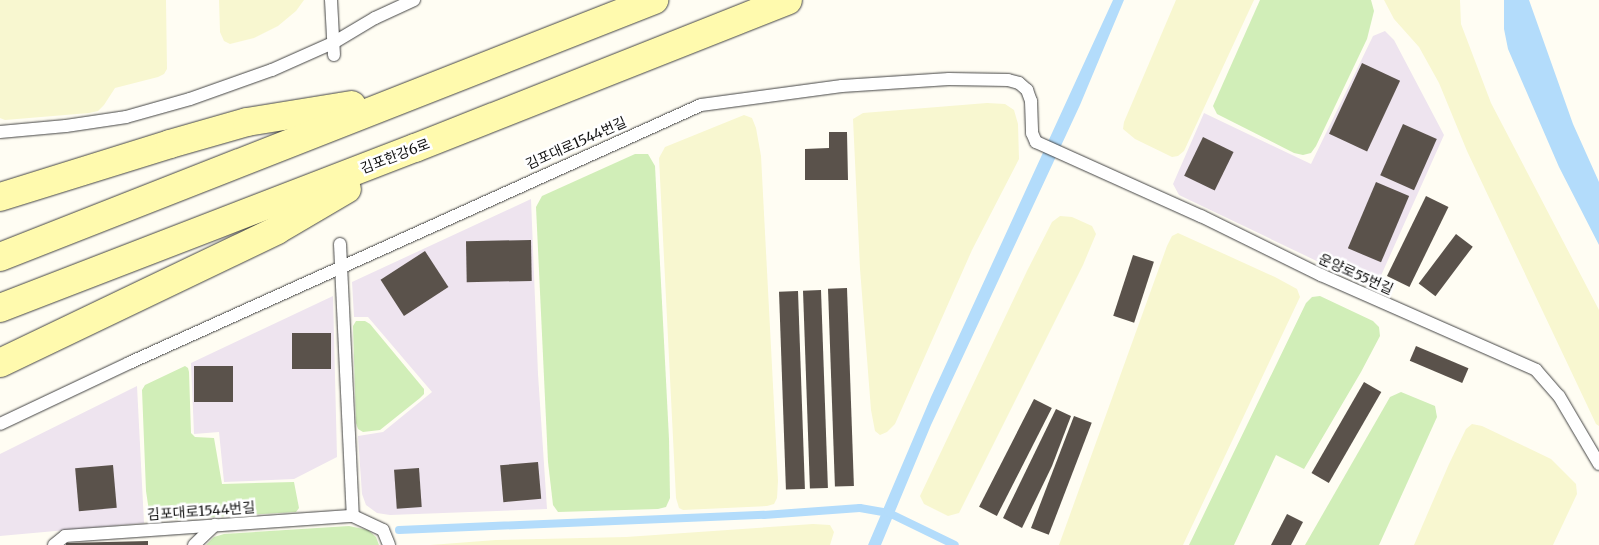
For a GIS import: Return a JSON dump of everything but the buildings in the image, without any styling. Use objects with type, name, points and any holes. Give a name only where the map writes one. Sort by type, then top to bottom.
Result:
[{"type":"street","points":[[0,258],[405,96],[654,0]]},
{"type":"street","name":"김포한강6로","points":[[0,308],[415,148],[788,0]]},
{"type":"street","points":[[0,198],[170,144],[247,122],[405,96]]},
{"type":"street","points":[[0,363],[278,230],[415,148]]},
{"type":"lane","points":[[331,0],[334,49]]},
{"type":"lane","points":[[0,132],[66,126],[126,117],[233,84],[334,49],[375,18],[414,0]]},
{"type":"lane","name":"김포대로1544번길","points":[[341,268],[636,133],[701,105],[722,100],[842,86],[949,79],[1008,80],[1019,83],[1027,90],[1031,101],[1032,133],[1036,142]]},
{"type":"lane","name":"운양로55번길","points":[[1036,142],[1202,216],[1321,276],[1536,370],[1560,396],[1599,464]]},
{"type":"lane","points":[[340,244],[353,516]]},
{"type":"lane","points":[[0,424],[128,362],[341,268]]},
{"type":"lane","name":"김포대로1544번길","points":[[54,545],[65,536],[353,516],[383,530],[389,545]]},
{"type":"lane","points":[[194,545],[215,525]]},
{"type":"shaded area","points":[[1385,31],[1394,40],[1444,135],[1375,289],[1179,195],[1173,184],[1204,113],[1311,164],[1373,36]]},
{"type":"shaded area","points":[[531,199],[538,374],[547,509],[390,515],[377,513],[366,505],[362,494],[358,436],[383,432],[432,392],[368,317],[354,317],[352,282]]},
{"type":"shaded area","points":[[333,296],[337,457],[294,479],[224,482],[219,432],[194,434],[191,363]]},
{"type":"shaded area","points":[[137,386],[144,523],[0,536],[0,454]]},
{"type":"green space","points":[[0,0],[166,0],[167,69],[164,74],[158,77],[115,88],[98,111],[5,120],[0,118]]},
{"type":"green space","points":[[219,0],[304,0],[296,11],[278,26],[254,38],[230,44],[224,41],[220,32]]},
{"type":"green space","points":[[1176,0],[1254,0],[1184,151],[1178,156],[1172,157],[1135,139],[1123,129],[1124,122]]},
{"type":"green space","points":[[1260,0],[1371,0],[1374,11],[1367,39],[1311,153],[1303,155],[1294,153],[1217,114],[1213,106]]},
{"type":"green space","points":[[1384,0],[1460,0],[1461,24],[1491,103],[1599,310],[1599,426],[1596,424],[1467,151],[1439,83],[1419,47],[1394,19]]},
{"type":"green space","points":[[987,103],[1005,104],[1014,110],[1018,124],[1019,159],[972,250],[895,424],[887,432],[880,435],[875,431],[871,410],[860,269],[853,119],[863,113]]},
{"type":"green space","points":[[744,115],[752,118],[756,128],[761,156],[778,481],[777,498],[774,504],[767,506],[683,510],[679,508],[676,498],[659,158],[665,147]]},
{"type":"green space","points":[[635,154],[648,154],[655,166],[669,439],[670,498],[666,507],[658,509],[558,512],[553,505],[548,462],[536,207],[542,196]]},
{"type":"green space","points":[[1060,216],[1072,217],[1092,226],[1096,234],[1083,265],[959,513],[948,516],[924,504],[920,496],[1027,271],[1052,222]]},
{"type":"green space","points":[[1178,233],[1275,277],[1297,289],[1300,297],[1183,545],[1059,545],[1167,246],[1172,236]]},
{"type":"green space","points":[[1320,296],[1373,321],[1379,327],[1380,336],[1304,469],[1276,455],[1234,545],[1189,545],[1306,303],[1312,297]]},
{"type":"green space","points":[[356,321],[365,321],[370,324],[424,389],[424,394],[420,398],[380,430],[363,432],[358,429],[356,423],[353,326]]},
{"type":"green space","points":[[185,366],[189,372],[191,433],[195,437],[214,438],[222,484],[294,482],[299,508],[296,512],[159,520],[150,518],[146,491],[142,390],[145,385]]},
{"type":"green space","points":[[1401,392],[1435,406],[1437,417],[1379,545],[1305,545],[1390,397]]},
{"type":"green space","points":[[1472,424],[1482,426],[1551,459],[1576,484],[1577,494],[1553,545],[1414,545],[1449,464],[1466,429]]},
{"type":"green space","points":[[813,524],[830,525],[834,532],[830,545],[430,545],[496,540],[626,537]]},
{"type":"green space","points":[[349,526],[368,530],[376,537],[379,545],[206,545],[214,537],[224,534]]},
{"type":"water","points":[[1113,0],[1124,0],[1080,105],[931,425],[881,545],[868,545],[931,397]]},
{"type":"water","points":[[1504,0],[1529,0],[1573,124],[1599,182],[1599,245],[1559,167],[1508,49],[1504,29]]},
{"type":"waterway","points":[[399,530],[764,515],[860,508],[889,513],[955,545]]}]
